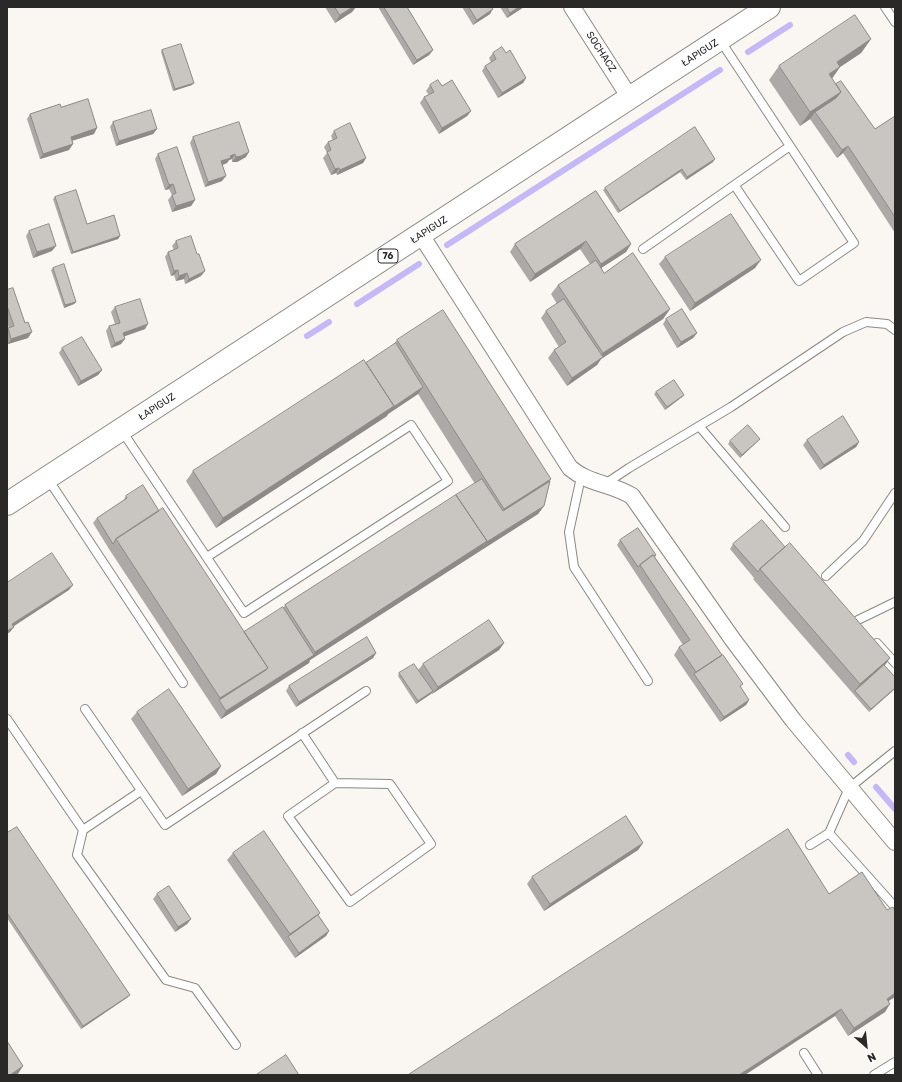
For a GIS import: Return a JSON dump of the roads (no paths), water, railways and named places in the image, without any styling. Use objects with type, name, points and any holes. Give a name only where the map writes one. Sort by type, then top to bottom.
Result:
[{"type":"main road","name":"ŁAPIGUZ","points":[[7,504],[769,7]]},
{"type":"street","name":"SOCHACZ","points":[[572,7],[630,98]]},
{"type":"street","points":[[421,235],[570,468],[581,477],[618,488],[632,496],[742,652],[793,720],[895,842]]},
{"type":"lane","points":[[885,7],[895,22]]},
{"type":"lane","points":[[720,40],[854,243],[799,281],[735,186]]},
{"type":"lane","points":[[643,249],[790,146]]},
{"type":"lane","points":[[605,484],[856,326],[866,322],[876,322],[887,324],[895,330]]},
{"type":"lane","points":[[121,430],[244,613],[448,481],[411,425],[207,556]]},
{"type":"lane","points":[[699,426],[785,527]]},
{"type":"lane","points":[[581,477],[569,532],[574,567],[648,681]]},
{"type":"lane","points":[[48,478],[183,684]]},
{"type":"lane","points":[[826,576],[864,541],[895,493]]},
{"type":"lane","points":[[858,620],[895,602]]},
{"type":"lane","points":[[877,643],[895,663]]},
{"type":"lane","points":[[85,709],[165,825],[366,691]]},
{"type":"lane","points":[[7,718],[83,830]]},
{"type":"lane","points":[[302,734],[336,783]]},
{"type":"lane","points":[[810,845],[829,833],[849,788],[895,751]]},
{"type":"lane","points":[[336,783],[390,784],[431,844],[350,902],[288,816],[336,783]]},
{"type":"lane","points":[[141,791],[83,830],[77,855],[166,980],[195,988],[236,1045]]},
{"type":"lane","points":[[829,833],[895,907]]},
{"type":"lane","points":[[804,1053],[818,1075]]},
{"type":"lane","points":[[874,1075],[895,1062]]},
{"type":"waterway","points":[[748,52],[790,25]]},
{"type":"waterway","points":[[447,245],[720,70]]},
{"type":"waterway","points":[[357,304],[419,264]]},
{"type":"waterway","points":[[307,336],[329,322]]},
{"type":"waterway","points":[[848,755],[854,762]]},
{"type":"waterway","points":[[876,787],[895,809]]}]
